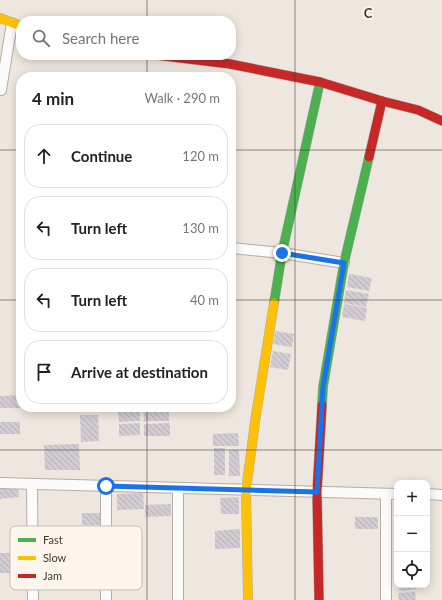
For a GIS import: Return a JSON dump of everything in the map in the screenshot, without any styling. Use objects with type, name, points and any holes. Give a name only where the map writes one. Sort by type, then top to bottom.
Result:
[{"type":"street","points":[[0,18],[16,25]]},
{"type":"street","points":[[0,90],[16,29]]},
{"type":"street","points":[[197,60],[230,64],[320,82],[382,101],[418,110],[442,121]]},
{"type":"street","points":[[248,600],[246,490],[256,415],[282,253],[320,82]]},
{"type":"street","points":[[319,600],[317,492],[323,387],[344,263],[382,101]]},
{"type":"street","points":[[236,248],[282,253],[344,263]]},
{"type":"street","points":[[0,483],[394,494]]},
{"type":"street","points":[[32,484],[32,526]]},
{"type":"street","points":[[106,486],[106,526]]},
{"type":"street","points":[[178,488],[178,600]]},
{"type":"street","points":[[386,494],[386,600]]},
{"type":"street","points":[[430,494],[442,495]]},
{"type":"street","points":[[33,590],[33,600]]},
{"type":"building","points":[[349,274],[372,278],[369,291],[347,287]]},
{"type":"building","points":[[346,290],[369,294],[366,307],[344,303]]},
{"type":"building","points":[[344,304],[367,308],[365,321],[342,317]]},
{"type":"building","points":[[275,331],[294,334],[292,347],[273,344]]},
{"type":"building","points":[[273,351],[291,354],[288,370],[270,367]]},
{"type":"building","points":[[16,395],[16,408],[0,408],[0,396]]},
{"type":"building","points":[[118,412],[140,412],[140,421],[119,422]]},
{"type":"building","points":[[143,412],[169,412],[169,421],[144,421]]},
{"type":"building","points":[[80,415],[98,415],[99,441],[81,442]]},
{"type":"building","points":[[0,422],[20,422],[20,434],[0,434]]},
{"type":"building","points":[[140,423],[140,435],[119,436],[119,424]]},
{"type":"building","points":[[170,423],[170,436],[144,436],[144,424]]},
{"type":"building","points":[[238,433],[239,446],[213,446],[213,434]]},
{"type":"building","points":[[79,444],[80,470],[45,470],[44,445]]},
{"type":"building","points":[[214,448],[225,448],[225,475],[214,475]]},
{"type":"building","points":[[229,450],[239,450],[240,476],[229,476]]},
{"type":"building","points":[[18,487],[19,497],[0,499],[0,489]]},
{"type":"building","points":[[143,493],[144,509],[117,510],[117,494]]},
{"type":"building","points":[[239,497],[239,514],[221,514],[220,498]]},
{"type":"building","points":[[171,504],[171,516],[145,517],[145,505]]},
{"type":"building","points":[[82,513],[100,513],[100,525],[82,525]]},
{"type":"building","points":[[355,517],[378,517],[378,529],[355,529]]},
{"type":"building","points":[[240,529],[240,548],[215,549],[215,531]]},
{"type":"building","points":[[0,553],[10,553],[10,573],[0,573]]},
{"type":"building","points":[[398,588],[416,589],[399,591]]},
{"type":"building","points":[[415,592],[416,600],[399,600],[398,593]]},
{"type":"traffic: fast","points":[[274,303],[282,253],[320,82]]},
{"type":"traffic: fast","points":[[322,405],[323,387],[344,263],[369,157]]},
{"type":"traffic: slow","points":[[0,18],[16,24]]},
{"type":"traffic: slow","points":[[248,600],[246,490],[256,415],[274,303]]},
{"type":"traffic: jam","points":[[197,60],[230,64],[320,82],[382,101],[418,110],[442,121]]},
{"type":"traffic: jam","points":[[369,157],[382,101]]},
{"type":"traffic: jam","points":[[319,600],[317,492],[322,405]]},
{"type":"route","points":[[106,486],[317,492],[323,387],[344,263],[282,253]]}]
